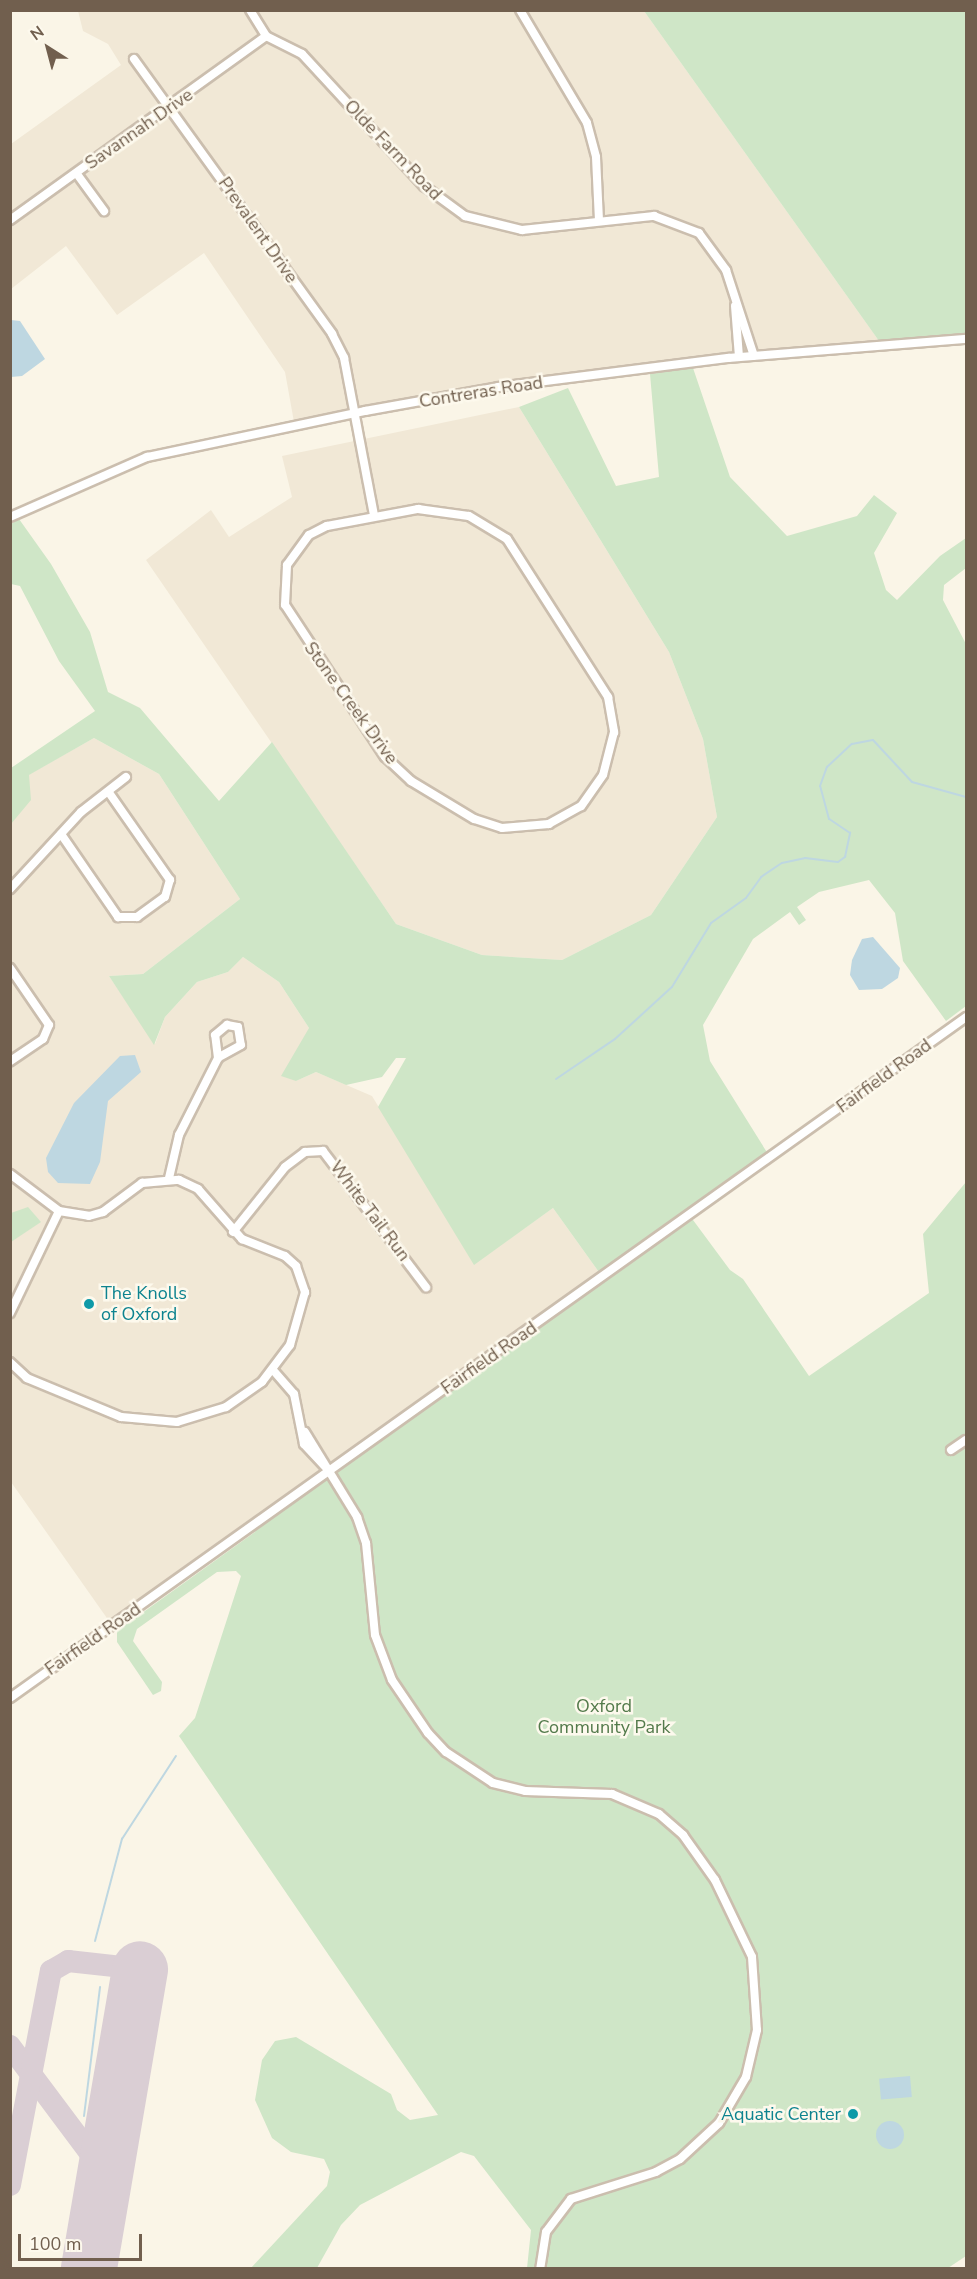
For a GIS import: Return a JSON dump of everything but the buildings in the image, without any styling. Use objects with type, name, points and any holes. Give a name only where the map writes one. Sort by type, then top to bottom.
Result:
[{"type":"street","points":[[249,10],[266,36]]},
{"type":"street","points":[[520,10],[587,123],[596,157],[599,221]]},
{"type":"street","name":"Savannah Drive","points":[[10,220],[170,108],[266,36]]},
{"type":"street","name":"Olde Farm Road","points":[[266,36],[302,54],[424,186],[465,216],[522,230],[654,216],[690,227],[716,249],[754,356]]},
{"type":"street","name":"Prevalent Drive","points":[[134,59],[332,334],[344,358],[355,413]]},
{"type":"street","points":[[77,174],[104,211]]},
{"type":"street","name":"Olde Farm Road","points":[[735,303],[740,357]]},
{"type":"street","name":"Contreras Road","points":[[10,517],[147,457],[355,413],[498,387],[740,357],[966,339]]},
{"type":"street","points":[[355,413],[375,515]]},
{"type":"street","name":"Stone Creek Drive","points":[[418,508],[469,516],[507,539],[525,560],[598,677],[612,716],[611,753],[581,806],[549,824],[502,828],[474,819],[411,782],[385,757],[295,624],[283,584],[294,551],[309,535],[375,515],[418,508]]},
{"type":"street","points":[[10,889],[61,834],[126,777]]},
{"type":"street","points":[[61,834],[118,917],[137,917],[165,897],[170,880],[108,791]]},
{"type":"street","points":[[10,968],[49,1025],[43,1039],[10,1061]]},
{"type":"street","name":"Fairfield Road","points":[[10,1698],[966,1017]]},
{"type":"street","points":[[169,1178],[178,1135],[218,1058]]},
{"type":"street","name":"White Tail Run","points":[[233,1232],[285,1167],[305,1152],[323,1151],[426,1287]]},
{"type":"street","points":[[10,1174],[58,1211],[89,1216],[103,1212],[142,1183],[169,1178],[198,1189],[233,1232],[285,1256],[302,1278],[298,1325],[273,1370],[226,1407],[177,1422],[149,1422],[121,1417],[39,1384],[10,1362]]},
{"type":"street","points":[[10,1314],[58,1211]]},
{"type":"street","points":[[273,1370],[294,1394],[305,1432],[304,1444],[329,1472],[363,1531],[367,1596],[382,1657],[428,1733],[446,1752],[494,1783],[525,1791],[612,1794],[659,1814],[683,1835],[715,1880],[752,1957],[757,2030],[746,2077],[719,2123],[680,2159],[656,2172],[572,2199],[546,2232],[540,2268]]},
{"type":"street","points":[[951,1450],[966,1440]]},
{"type":"shaded area","points":[[78,11],[644,11],[879,341],[488,385],[294,422],[285,372],[204,253],[117,315],[66,246],[11,289],[11,144],[121,65],[108,44],[83,31]]},
{"type":"shaded area","points":[[519,407],[669,652],[703,739],[717,817],[651,915],[562,960],[482,955],[396,924],[146,560],[211,510],[229,537],[292,497],[282,456]]},
{"type":"shaded area","points":[[94,738],[159,774],[240,899],[143,974],[109,976],[155,1044],[165,1017],[197,982],[228,972],[243,957],[279,982],[309,1028],[296,1081],[316,1072],[372,1096],[474,1264],[553,1208],[601,1275],[109,1621],[11,1482],[10,824],[30,800],[28,775]]},
{"type":"green space","points":[[644,11],[966,11],[966,335],[879,341]]},
{"type":"green space","points":[[693,368],[730,477],[787,536],[857,516],[874,495],[897,513],[874,553],[886,590],[897,600],[940,556],[966,538],[966,568],[944,585],[943,600],[966,644],[966,1006],[946,1021],[903,961],[895,913],[869,880],[819,892],[797,907],[806,920],[799,925],[790,912],[753,939],[703,1025],[710,1061],[768,1154],[601,1275],[553,1208],[474,1265],[378,1107],[406,1058],[396,1058],[382,1077],[346,1085],[316,1072],[296,1081],[281,1076],[309,1028],[279,982],[243,957],[228,972],[197,982],[165,1017],[154,1045],[109,976],[143,974],[240,899],[159,774],[94,738],[29,775],[31,800],[11,824],[11,768],[95,711],[59,661],[20,586],[11,584],[11,524],[19,519],[51,564],[90,632],[108,692],[140,708],[219,801],[272,742],[396,924],[482,955],[562,960],[651,915],[717,817],[703,739],[669,652],[519,407],[568,388],[616,486],[659,477],[650,374]]},
{"type":"green space","name":"Oxford Community Park","points":[[966,1182],[966,2256],[948,2268],[527,2268],[531,2230],[474,2156],[461,2152],[360,2205],[341,2225],[317,2268],[251,2268],[327,2186],[330,2172],[324,2159],[291,2152],[272,2138],[255,2100],[262,2060],[275,2041],[296,2037],[391,2094],[397,2110],[410,2120],[438,2115],[179,1736],[195,1718],[241,1576],[236,1571],[217,1572],[137,1629],[133,1641],[162,1682],[161,1691],[153,1695],[117,1642],[117,1631],[255,1532],[259,1521],[685,1219],[693,1220],[730,1270],[743,1279],[809,1376],[929,1293],[923,1234]]},
{"type":"green space","points":[[28,1207],[41,1222],[11,1242],[11,1213]]},
{"type":"water","points":[[11,320],[20,321],[45,359],[22,376],[11,377]]},
{"type":"water","points":[[873,937],[900,968],[898,978],[882,989],[859,990],[850,975],[852,960],[862,939]]},
{"type":"water","points":[[135,1055],[141,1072],[108,1101],[100,1162],[90,1184],[58,1183],[48,1172],[46,1158],[74,1103],[120,1056]]},
{"type":"water","points":[[910,2076],[912,2097],[881,2100],[879,2079]]},
{"type":"water","points":[[890,2121],[900,2125],[904,2135],[900,2145],[890,2149],[880,2145],[876,2135],[880,2125]]},
{"type":"waterway","points":[[556,1079],[615,1039],[672,987],[711,923],[746,898],[761,877],[782,863],[805,858],[838,862],[845,857],[850,833],[829,819],[820,786],[827,767],[852,744],[873,740],[912,782],[966,797]]},
{"type":"waterway","points":[[95,1941],[122,1839],[176,1756]]},
{"type":"waterway","points":[[84,2116],[100,1987]]},
{"type":"taxiway","points":[[10,2185],[51,1971],[68,1961],[140,1969]]},
{"type":"taxiway","points":[[10,2046],[105,2173]]},
{"type":"runway","points":[[89,2268],[140,1969]]},
{"type":"place","name":"The Knolls of Oxford","points":[[89,1304]]},
{"type":"place","name":"Aquatic Center","points":[[853,2114]]}]
